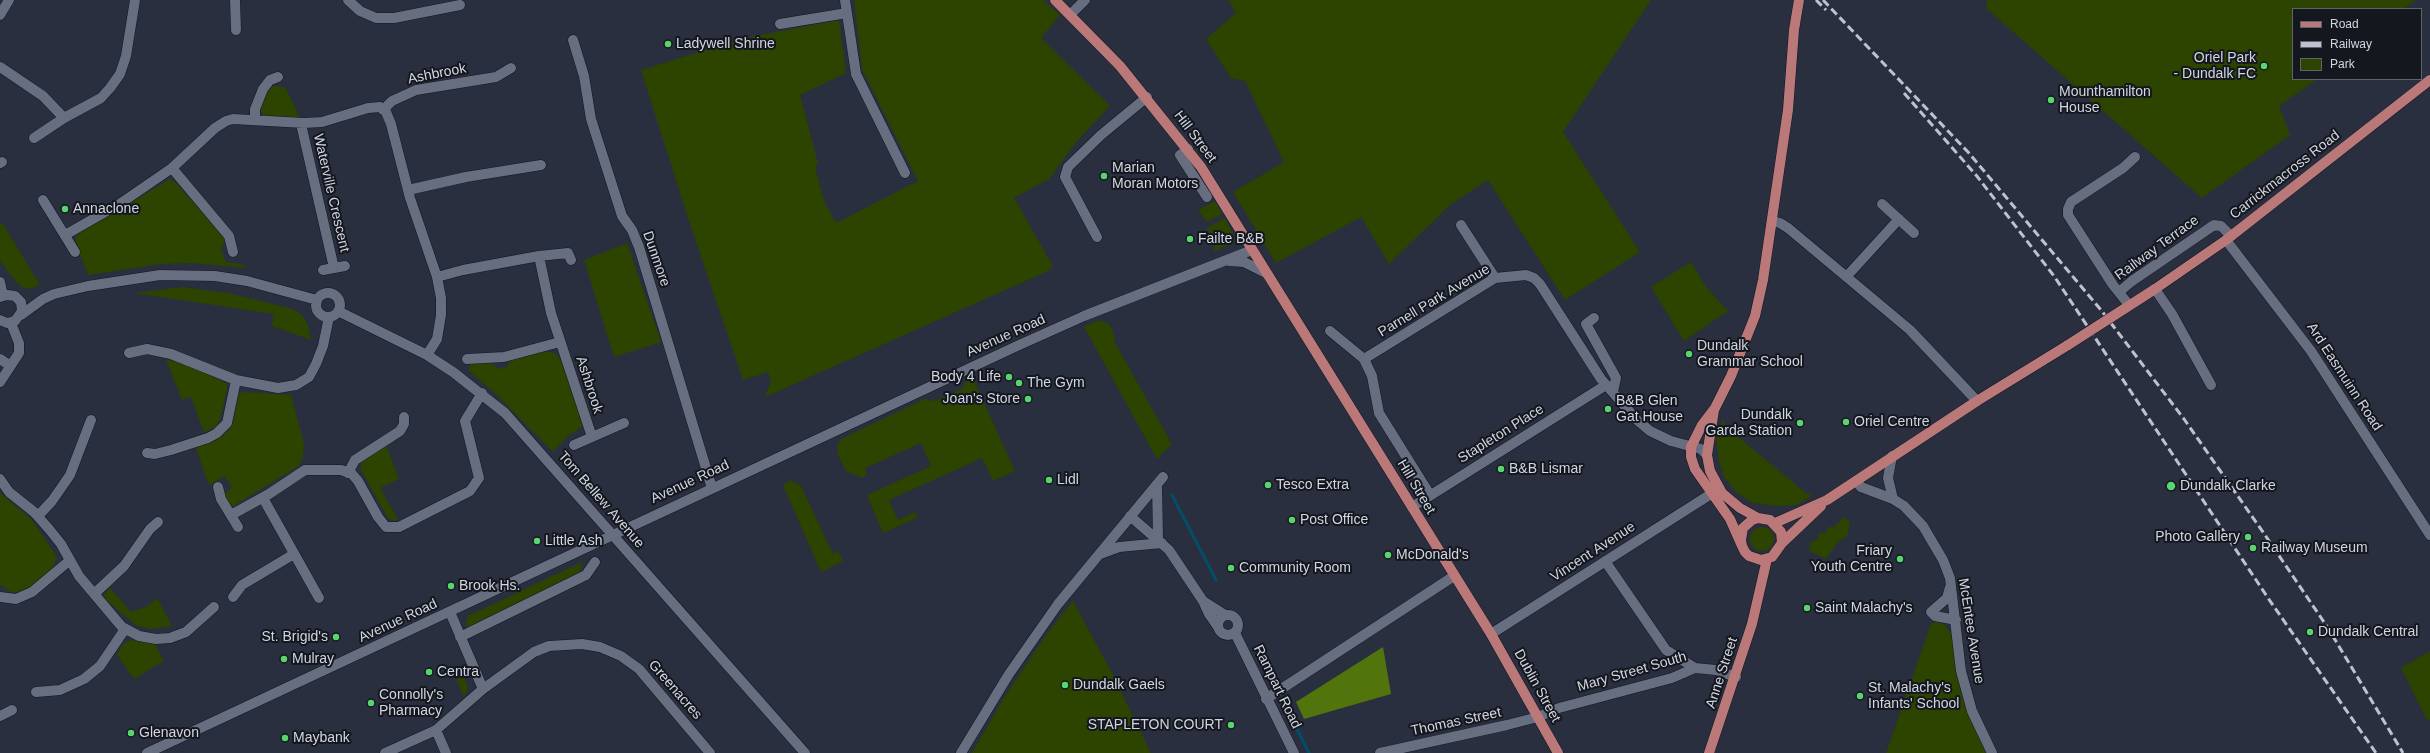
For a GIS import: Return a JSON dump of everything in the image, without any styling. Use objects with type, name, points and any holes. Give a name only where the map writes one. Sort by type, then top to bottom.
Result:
[{"type":"main road","name":"Hill Street","points":[[1055,0],[1071,14],[1147,97],[1188,149],[1213,185],[1266,273],[1318,353],[1491,634]]},
{"type":"main road","points":[[1799,0],[1794,30],[1788,110],[1763,280],[1751,329],[1715,408],[1702,425],[1691,447],[1691,457],[1695,468],[1711,494],[1730,519],[1745,552],[1755,559],[1767,559],[1777,553],[1782,543],[1826,500]]},
{"type":"main road","name":"Carrickmacross Road","points":[[2128,306],[2229,238],[2430,81]]},
{"type":"main road","points":[[1775,523],[1826,500],[1892,456],[2128,306]]},
{"type":"main road","points":[[1715,408],[1707,455],[1710,471],[1722,494],[1740,508],[1758,518],[1770,520],[1775,523],[1781,532],[1782,543]]},
{"type":"main road","points":[[1742,546],[1741,540],[1744,528],[1747,524],[1758,518]]},
{"type":"main road","name":"Anne Street","points":[[1709,753],[1736,677],[1758,602],[1767,559]]},
{"type":"main road","name":"Dublin Street","points":[[1491,634],[1558,753]]},
{"type":"street","points":[[0,15],[9,0]]},
{"type":"street","points":[[34,138],[64,118],[101,98],[120,74],[126,56],[135,0]]},
{"type":"street","points":[[235,0],[236,30]]},
{"type":"street","points":[[348,0],[360,11],[376,18],[394,18],[443,4],[460,4]]},
{"type":"street","points":[[845,0],[856,74],[905,173]]},
{"type":"street","points":[[1071,14],[1085,0]]},
{"type":"street","points":[[780,24],[847,13]]},
{"type":"street","name":"Dunmore","points":[[572,40],[584,76],[591,119],[622,216],[632,230],[639,247],[712,488]]},
{"type":"street","points":[[0,67],[43,96],[64,118]]},
{"type":"street","name":"Ashbrook","points":[[383,110],[392,101],[416,90],[496,77],[511,68]]},
{"type":"street","points":[[255,120],[256,109],[263,89],[270,80],[278,76]]},
{"type":"street","points":[[1097,237],[1065,177],[1068,167],[1101,135],[1147,97]]},
{"type":"street","name":"Waterville Crescent","points":[[65,235],[121,203],[172,168],[215,128],[226,120],[255,120],[301,124],[322,122],[368,108],[380,107],[383,110]]},
{"type":"street","points":[[383,110],[391,124],[408,190],[437,277],[441,315],[437,339],[427,355]]},
{"type":"street","name":"Waterville Crescent","points":[[301,124],[334,268]]},
{"type":"street","points":[[1188,149],[1180,155],[1207,197]]},
{"type":"street","points":[[2128,306],[2068,215],[2068,209],[2071,202],[2123,168],[2135,157]]},
{"type":"street","points":[[408,190],[466,177],[541,165]]},
{"type":"street","points":[[172,168],[229,236],[233,252]]},
{"type":"street","points":[[43,200],[75,252]]},
{"type":"street","points":[[1882,204],[1914,233]]},
{"type":"street","points":[[1847,276],[1899,220]]},
{"type":"street","points":[[1772,221],[1780,223],[1788,228],[1847,276],[1914,334],[1977,402]]},
{"type":"street","name":"Railway Terrace","points":[[2119,292],[2132,281],[2214,224],[2221,226],[2229,238]]},
{"type":"street","points":[[1461,225],[1495,278]]},
{"type":"street","name":"Ard Easmuinn Road","points":[[2229,238],[2311,351],[2430,535]]},
{"type":"street","name":"Avenue Road","points":[[147,753],[712,488],[1084,316],[1252,250]]},
{"type":"street","points":[[437,277],[463,270],[539,256],[568,253],[571,260]]},
{"type":"street","name":"Ashbrook","points":[[539,256],[551,313],[592,437]]},
{"type":"street","points":[[1226,261],[1244,262],[1266,273]]},
{"type":"street","points":[[323,270],[346,266]]},
{"type":"street","points":[[0,282],[2,297],[11,295],[19,299],[43,299],[88,286],[126,279],[186,275],[246,281],[317,300]]},
{"type":"street","name":"Parnell Park Avenue","points":[[1364,359],[1495,278],[1526,275],[1534,278],[1610,389]]},
{"type":"street","points":[[2155,289],[2172,314],[2211,385]]},
{"type":"street","points":[[129,353],[147,349],[171,354],[236,380],[278,388],[296,385],[309,377],[323,346],[329,317],[338,311],[339,303],[332,294],[322,295],[317,300],[316,307],[319,314],[329,317]]},
{"type":"street","points":[[19,299],[22,306],[21,315]]},
{"type":"street","points":[[11,323],[43,299]]},
{"type":"street","name":"Tom Bellew Avenue","points":[[338,311],[427,355],[482,393],[505,413],[805,753]]},
{"type":"street","points":[[1594,318],[1586,324],[1616,378],[1610,389],[1637,420],[1650,431],[1671,441],[1701,449],[1707,455]]},
{"type":"street","points":[[0,320],[11,323]]},
{"type":"street","points":[[0,382],[9,365],[18,353],[19,343],[11,323]]},
{"type":"street","points":[[1330,330],[1364,359],[1372,376],[1379,413],[1430,495]]},
{"type":"street","name":"Ashbrook","points":[[467,359],[502,362],[560,342]]},
{"type":"street","points":[[0,359],[9,365]]},
{"type":"street","points":[[147,453],[155,454],[171,450],[208,438],[217,433],[227,423],[236,380]]},
{"type":"street","name":"Stapleton Place","points":[[1412,507],[1610,389]]},
{"type":"street","points":[[231,515],[262,498],[305,470],[341,470],[358,480],[378,517],[386,527],[400,527],[470,490],[478,478],[465,421],[482,393]]},
{"type":"street","points":[[348,473],[355,460],[400,431],[404,424],[404,417]]},
{"type":"street","points":[[38,516],[52,501],[70,474],[91,420]]},
{"type":"street","name":"Ashbrook","points":[[574,445],[624,423]]},
{"type":"street","points":[[1892,456],[1888,478],[1893,499]]},
{"type":"street","points":[[0,479],[8,492],[38,516],[61,544],[69,561],[114,620],[126,629],[139,636],[156,639],[170,638],[186,632],[214,607]]},
{"type":"street","points":[[961,753],[1009,674],[1058,604],[1160,481],[1157,523],[1160,541]]},
{"type":"street","name":"McEntee Avenue","points":[[1856,481],[1861,487],[1893,499],[1904,506],[1923,526],[1942,560],[1950,585],[1956,620],[1961,671],[1972,711],[1992,753]]},
{"type":"street","points":[[218,487],[218,492],[238,527]]},
{"type":"street","name":"Vincent Avenue","points":[[1491,634],[1711,494]]},
{"type":"street","points":[[262,498],[319,598]]},
{"type":"street","points":[[1130,516],[1160,541],[1175,557],[1204,601],[1209,614],[1225,635],[1235,634],[1238,628],[1238,622],[1234,616],[1225,615],[1204,601]]},
{"type":"street","points":[[94,594],[124,566],[150,529],[158,522]]},
{"type":"street","points":[[1099,554],[1119,547],[1160,541]]},
{"type":"street","points":[[234,597],[242,585],[294,554]]},
{"type":"street","points":[[0,597],[16,599],[32,592],[69,561]]},
{"type":"street","points":[[1605,561],[1666,650],[1695,668]]},
{"type":"street","points":[[460,637],[586,575],[595,562]]},
{"type":"street","points":[[1266,699],[1454,576]]},
{"type":"street","points":[[1950,585],[1947,598],[1931,612],[1935,616],[1956,620]]},
{"type":"street","points":[[450,612],[483,689]]},
{"type":"street","points":[[1218,627],[1218,622],[1225,615]]},
{"type":"street","points":[[36,692],[60,690],[84,679],[100,666],[126,629]]},
{"type":"street","name":"Rampart Road","points":[[1235,634],[1294,753]]},
{"type":"street","name":"Greenacres","points":[[384,753],[436,730],[483,689],[534,652],[549,646],[582,644],[600,647],[621,656],[639,668],[710,753]]},
{"type":"street","name":"Mary Street South","points":[[1538,717],[1559,708],[1672,678],[1695,668],[1716,670],[1736,677]]},
{"type":"street","points":[[0,716],[12,710]]},
{"type":"street","name":"Thomas Street","points":[[1380,753],[1538,717]]},
{"type":"street","points":[[436,730],[446,753]]},
{"type":"green space","points":[[854,0],[1043,0],[1060,15],[1041,38],[1110,106],[1077,141],[1049,179],[1014,198],[1053,266],[1048,271],[765,397],[771,381],[768,372],[743,380],[688,218],[641,70],[744,38],[839,20],[846,73],[800,95],[818,163],[815,167],[824,201],[836,223],[918,181],[862,69]]},
{"type":"green space","points":[[1228,0],[1651,0],[1563,132],[1640,252],[1565,300],[1488,180],[1450,205],[1389,264],[1361,217],[1276,263],[1233,192],[1284,162],[1245,81],[1231,78],[1206,39],[1236,13]]},
{"type":"green space","points":[[1987,0],[2416,0],[2404,8],[2292,8],[2292,80],[2316,80],[2279,106],[2290,135],[2202,198],[1986,8]]},
{"type":"green space","points":[[272,86],[285,87],[297,111],[299,119],[266,117],[263,115],[260,108],[268,89]]},
{"type":"green space","points":[[170,179],[176,183],[225,239],[221,250],[226,262],[245,265],[245,268],[191,263],[161,264],[88,275],[75,241],[77,234]]},
{"type":"green space","points":[[1215,201],[1222,214],[1207,222],[1198,210]]},
{"type":"green space","points":[[1225,218],[1235,239],[1233,243],[1215,251],[1213,246],[1216,244],[1207,228]]},
{"type":"green space","points":[[0,224],[3,224],[40,285],[29,289],[22,287],[15,281],[0,261]]},
{"type":"green space","points":[[627,243],[661,342],[614,357],[584,260]]},
{"type":"green space","points":[[1691,262],[1706,287],[1728,311],[1684,341],[1651,287]]},
{"type":"green space","points":[[182,287],[228,293],[293,309],[302,315],[308,325],[311,340],[272,326],[274,314],[134,293]]},
{"type":"green space","points":[[1099,320],[1109,324],[1113,331],[1115,343],[1172,444],[1157,459],[1084,327]]},
{"type":"green space","points":[[544,351],[555,353],[563,362],[583,426],[568,436],[553,452],[496,394],[469,371],[470,364],[490,363],[495,365],[496,369],[507,367],[510,361]]},
{"type":"green space","points":[[166,360],[184,363],[228,384],[220,420],[216,427],[204,432],[191,397],[182,400]]},
{"type":"green space","points":[[973,378],[1015,471],[993,481],[982,458],[889,500],[898,520],[915,512],[918,517],[883,533],[867,495],[931,466],[921,443],[865,468],[867,474],[862,478],[846,471],[837,453],[838,444],[841,439],[925,399],[934,401],[962,389],[966,381]]},
{"type":"green space","points":[[245,392],[291,395],[304,444],[303,456],[300,465],[232,507],[225,498],[225,493],[232,487],[224,476],[210,485],[206,478],[196,447],[224,435],[232,426],[239,393]]},
{"type":"green space","points":[[1723,419],[1726,427],[1806,493],[1811,495],[1810,497],[1796,505],[1776,506],[1753,503],[1736,492],[1724,477],[1719,461],[1716,435]]},
{"type":"green space","points":[[386,445],[399,479],[380,488],[398,519],[394,521],[388,518],[361,470],[361,462],[364,458]]},
{"type":"green space","points":[[791,480],[801,486],[833,554],[838,551],[843,561],[821,572],[783,485]]},
{"type":"green space","points":[[0,493],[32,520],[57,557],[50,573],[31,587],[17,592],[11,592],[0,585]]},
{"type":"green space","points":[[1844,517],[1850,522],[1847,536],[1837,543],[1826,559],[1813,553],[1809,549],[1811,541],[1817,540],[1819,533],[1826,533],[1828,527],[1834,527]]},
{"type":"green space","points":[[1762,527],[1771,530],[1774,539],[1771,548],[1762,551],[1753,548],[1750,539],[1753,530]]},
{"type":"green space","points":[[582,562],[579,575],[468,629],[466,623],[468,616]]},
{"type":"green space","points":[[110,588],[131,612],[146,607],[157,598],[172,626],[152,629],[137,626],[106,600],[104,595]]},
{"type":"green space","name":"Dundalk Gaels","points":[[1073,601],[1112,673],[1151,753],[972,753],[1005,696],[1046,635]]},
{"type":"green space","points":[[1936,621],[1945,625],[1953,637],[1973,721],[1986,753],[1886,753],[1931,624]]},
{"type":"green space","points":[[130,640],[155,644],[164,661],[134,679],[117,655],[123,644]]},
{"type":"green space","points":[[1383,647],[1391,694],[1304,719],[1296,702]]},
{"type":"green space","points":[[2430,651],[2430,719],[2427,720],[2401,668]]},
{"type":"green space","points":[[456,679],[465,679],[468,689],[464,697]]},
{"type":"waterway","points":[[1172,495],[1216,580]]},
{"type":"waterway","points":[[1285,705],[1309,753]]},
{"type":"railway","points":[[1816,0],[1826,10]]},
{"type":"railway","points":[[1823,0],[1968,152],[2101,310],[2184,419],[2265,535],[2328,628],[2403,753]]},
{"type":"railway","points":[[1904,93],[1976,175],[2054,276],[2268,598],[2376,753]]},
{"type":"place","name":"Ladywell Shrine","points":[[668,44]]},
{"type":"place","name":"Oriel Park - Dundalk FC","points":[[2264,66]]},
{"type":"place","name":"Mounthamilton House","points":[[2051,100]]},
{"type":"place","name":"Marian Moran Motors","points":[[1104,176]]},
{"type":"place","name":"Annaclone","points":[[65,209]]},
{"type":"place","name":"Failte B&B","points":[[1190,239]]},
{"type":"place","name":"Dundalk Grammar School","points":[[1689,354]]},
{"type":"place","name":"Body 4 Life","points":[[1009,377]]},
{"type":"place","name":"The Gym","points":[[1019,383]]},
{"type":"place","name":"Joan's Store","points":[[1028,399]]},
{"type":"place","name":"B&B Glen Gat House","points":[[1608,409]]},
{"type":"place","name":"Oriel Centre","points":[[1846,422]]},
{"type":"place","name":"Dundalk Garda Station","points":[[1800,423]]},
{"type":"place","name":"B&B Lismar","points":[[1501,469]]},
{"type":"place","name":"Lidl","points":[[1049,480]]},
{"type":"place","name":"Tesco Extra","points":[[1268,485]]},
{"type":"place","name":"Dundalk Clarke","points":[[2171,486]]},
{"type":"place","name":"Post Office","points":[[1292,520]]},
{"type":"place","name":"Photo Gallery","points":[[2248,537]]},
{"type":"place","name":"Little Ash","points":[[537,541]]},
{"type":"place","name":"Railway Museum","points":[[2253,548]]},
{"type":"place","name":"McDonald's","points":[[1388,555]]},
{"type":"place","name":"Friary Youth Centre","points":[[1900,559]]},
{"type":"place","name":"Community Room","points":[[1231,568]]},
{"type":"place","name":"Brook Hs.","points":[[451,586]]},
{"type":"place","name":"Saint Malachy's","points":[[1807,608]]},
{"type":"place","name":"Dundalk Central","points":[[2310,632]]},
{"type":"place","name":"St. Brigid's","points":[[336,637]]},
{"type":"place","name":"Mulray","points":[[284,659]]},
{"type":"place","name":"Centra","points":[[429,672]]},
{"type":"place","name":"Dundalk Gaels","points":[[1065,685]]},
{"type":"place","name":"St. Malachy's Infants' School","points":[[1860,696]]},
{"type":"place","name":"Connolly's Pharmacy","points":[[371,703]]},
{"type":"place","name":"STAPLETON COURT","points":[[1231,725]]},
{"type":"place","name":"Glenavon","points":[[131,733]]},
{"type":"place","name":"Maybank","points":[[285,738]]}]
